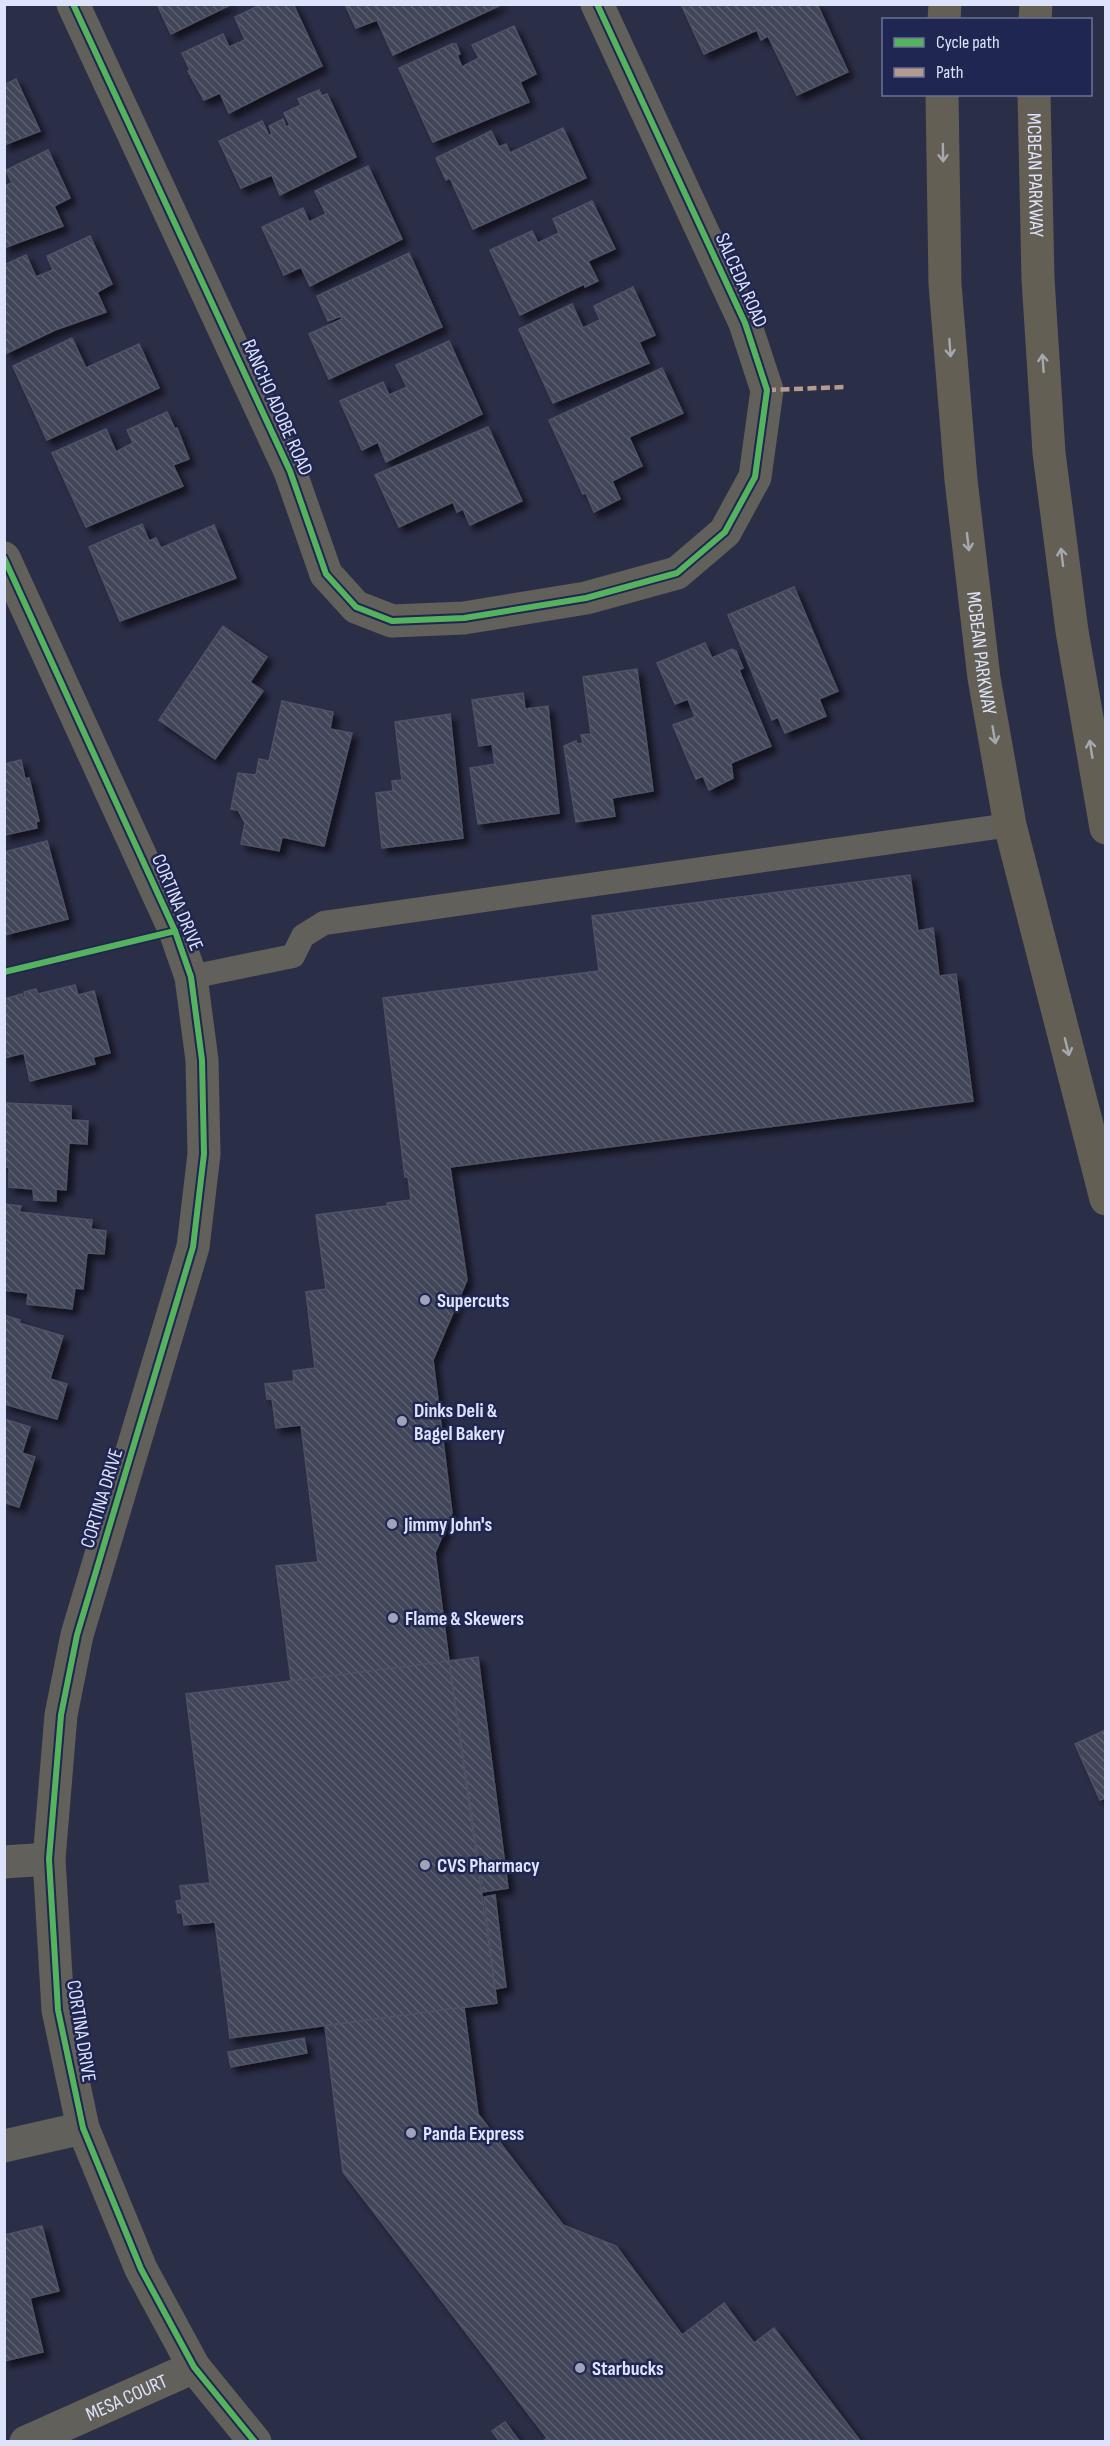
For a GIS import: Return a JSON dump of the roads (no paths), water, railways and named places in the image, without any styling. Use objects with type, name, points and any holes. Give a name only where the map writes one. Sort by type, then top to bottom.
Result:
[{"type":"main road","name":"MCBEAN PARKWAY","points":[[942,96],[945,284],[961,480],[984,678],[1010,825],[1106,1199]]},
{"type":"main road","name":"MCBEAN PARKWAY","points":[[1034,96],[1038,279],[1049,453],[1072,631],[1106,828]]},
{"type":"street","name":"RANCHO ADOBE ROAD","points":[[73,4],[290,471],[326,574],[356,607],[392,621],[464,618],[586,598]]},
{"type":"street","name":"SALCEDA ROAD","points":[[586,598],[677,573],[725,532],[755,477],[767,390],[746,323],[597,4]]},
{"type":"street","name":"CORTINA DRIVE","points":[[4,558],[175,931],[191,977],[202,1060],[204,1154],[194,1247],[77,1635],[61,1715],[49,1859],[58,2010],[83,2128],[141,2269],[194,2367],[255,2442]]},
{"type":"street","points":[[4,1862],[49,1859]]},
{"type":"street","points":[[4,2146],[83,2128]]},
{"type":"street","name":"MESA COURT","points":[[26,2442],[194,2367]]},
{"type":"lane","points":[[191,977],[293,956],[303,936],[324,923],[1010,825]]},
{"type":"place","name":"Supercuts","points":[[425,1300]]},
{"type":"place","name":"Dinks Deli & Bagel Bakery","points":[[402,1421]]},
{"type":"place","name":"Jimmy John's","points":[[392,1524]]},
{"type":"place","name":"Flame & Skewers","points":[[393,1618]]},
{"type":"place","name":"CVS Pharmacy","points":[[425,1865]]},
{"type":"place","name":"Panda Express","points":[[411,2133]]},
{"type":"place","name":"Starbucks","points":[[580,2368]]}]
